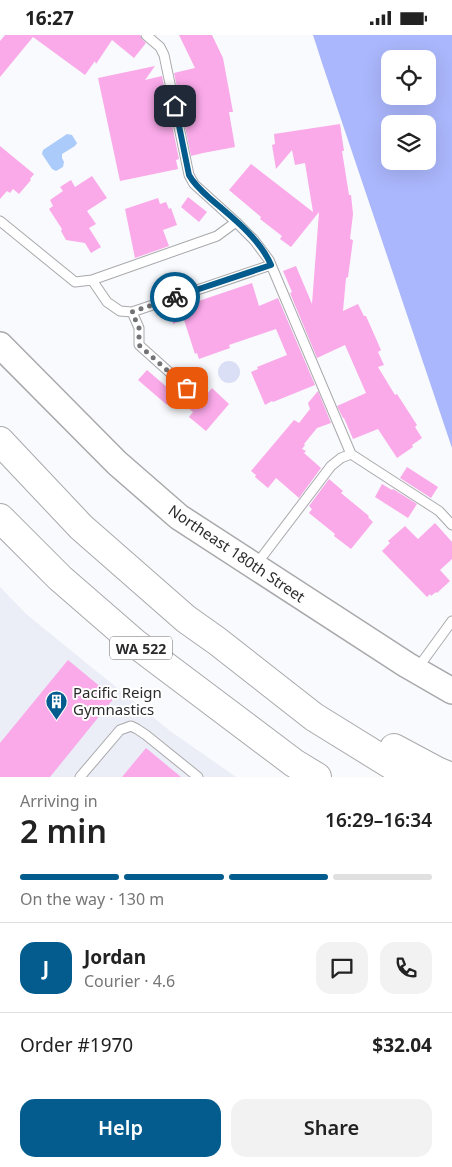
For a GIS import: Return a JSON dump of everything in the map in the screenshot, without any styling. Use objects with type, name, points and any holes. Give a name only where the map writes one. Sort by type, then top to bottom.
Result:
[{"type":"highway","name":"WA 522","points":[[0,441],[81,527],[186,619],[218,641],[314,717],[411,777]]},
{"type":"highway","name":"WA 522","points":[[0,518],[60,578],[136,644],[301,770],[317,777]]},
{"type":"highway","points":[[218,641],[341,720],[451,777]]},
{"type":"main road","name":"Northeast 180th Street","points":[[0,345],[124,469],[179,517],[416,670],[452,691]]},
{"type":"lane","points":[[146,35],[160,47],[164,55],[189,175],[194,184],[254,240],[269,260],[351,454],[439,511],[452,525]]},
{"type":"lane","points":[[0,221],[75,282],[92,280],[217,236],[236,222]]},
{"type":"lane","points":[[92,280],[107,302],[120,311],[132,312],[271,265]]},
{"type":"lane","points":[[132,312],[139,328],[139,345],[187,388]]},
{"type":"lane","points":[[255,566],[331,466],[341,457],[351,454]]},
{"type":"lane","points":[[416,670],[452,621]]},
{"type":"lane","points":[[80,777],[120,730],[131,726],[146,735],[198,777]]},
{"type":"shaded area","points":[[313,35],[452,35],[452,448],[323,66]]},
{"type":"shaded area","points":[[67,134],[72,135],[77,143],[62,154],[63,167],[56,171],[52,169],[42,154],[43,150]]},
{"type":"shaded area","points":[[225,361],[233,361],[240,368],[240,376],[233,383],[225,383],[218,376],[218,368]]},
{"type":"shaded area","points":[[0,587],[26,614],[170,731],[236,777],[0,777]]},
{"type":"building","points":[[5,35],[140,35],[146,43],[134,58],[112,40],[96,64],[95,61],[85,75],[33,37],[0,77],[0,41]]},
{"type":"building","points":[[179,35],[212,35],[223,58],[233,112],[229,112],[235,147],[191,156],[174,73],[195,68]]},
{"type":"building","points":[[155,66],[145,80],[162,76],[179,159],[176,160],[178,169],[120,181],[98,78]]},
{"type":"building","points":[[340,124],[344,151],[342,151],[353,214],[350,239],[353,240],[348,277],[346,278],[343,311],[358,304],[364,316],[366,316],[381,350],[378,352],[384,365],[378,367],[395,395],[397,394],[417,425],[415,427],[422,438],[397,458],[378,429],[353,439],[337,406],[366,393],[345,345],[317,358],[283,271],[296,266],[312,304],[319,212],[291,247],[280,239],[282,236],[260,219],[261,217],[229,190],[251,164],[313,212],[305,163],[295,165],[292,150],[276,169],[272,145],[275,144],[274,134]]},
{"type":"building","points":[[0,146],[34,174],[19,194],[13,189],[10,193],[7,191],[0,199]]},
{"type":"building","points":[[92,176],[107,198],[87,211],[96,224],[89,228],[101,247],[91,253],[85,243],[66,240],[61,231],[62,229],[49,209],[53,206],[50,200],[63,191],[60,187],[71,180],[75,187]]},
{"type":"building","points":[[188,197],[207,212],[199,222],[181,207]]},
{"type":"building","points":[[158,198],[160,204],[166,202],[169,209],[171,208],[177,225],[163,230],[169,246],[135,258],[125,209]]},
{"type":"building","points":[[252,283],[259,306],[278,298],[315,385],[265,405],[251,372],[258,369],[257,367],[287,355],[276,329],[229,345],[230,348],[199,359],[197,353],[195,354],[184,320],[173,324],[169,311]]},
{"type":"building","points":[[147,370],[175,394],[167,405],[138,380]]},
{"type":"building","points":[[212,388],[229,404],[206,431],[189,417],[193,412],[188,408],[203,390],[207,394]]},
{"type":"building","points":[[318,391],[331,423],[317,428],[302,449],[321,468],[299,498],[276,478],[268,488],[251,471],[294,420],[299,423],[310,409],[308,403]]},
{"type":"building","points":[[407,467],[438,487],[431,498],[400,478]]},
{"type":"building","points":[[329,479],[343,491],[341,493],[369,516],[373,522],[351,549],[309,513],[312,509],[309,506]]},
{"type":"building","points":[[382,484],[417,504],[408,518],[375,497]]},
{"type":"building","points":[[435,523],[452,542],[452,559],[440,570],[450,581],[437,593],[431,596],[430,594],[427,597],[382,551],[390,543],[388,541],[405,526],[418,539]]},
{"type":"building","name":"Pacific Reign Gymnastics","points":[[68,660],[114,698],[50,777],[0,777],[0,743]]},
{"type":"building","points":[[146,748],[181,777],[122,777]]},
{"type":"way so far","points":[[175,297],[132,312],[139,328],[139,345],[187,388]]},
{"type":"place","name":"Pacific Reign Gymnastics","points":[[57,720]]},
{"type":"route","points":[[175,106],[189,175],[194,184],[254,240],[271,265],[175,297]]}]
